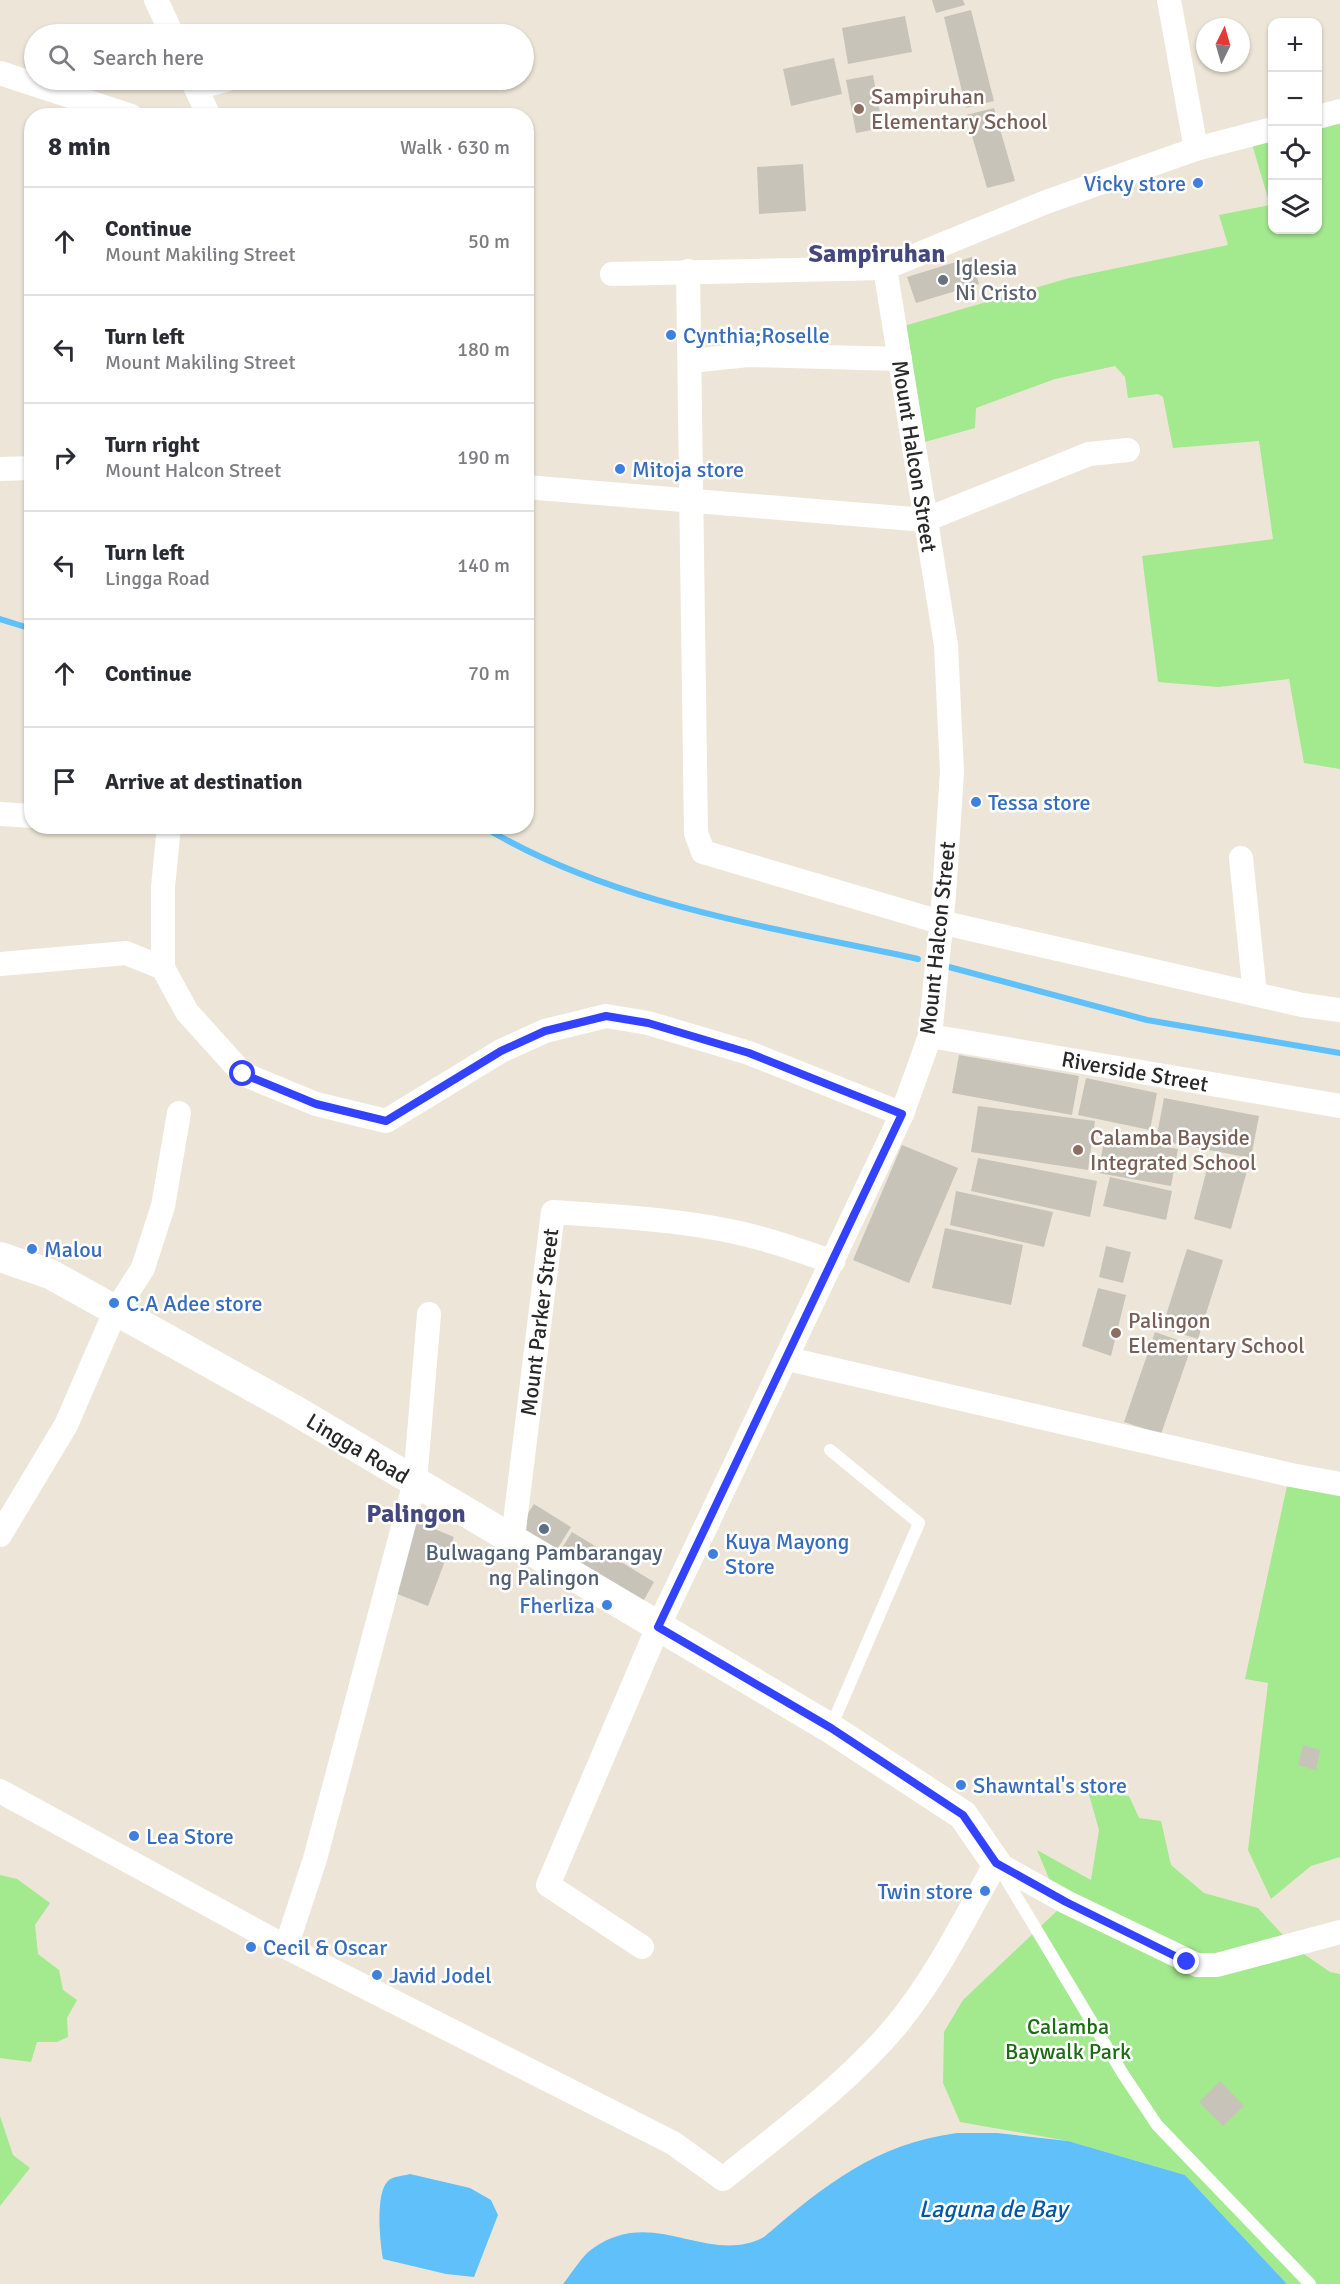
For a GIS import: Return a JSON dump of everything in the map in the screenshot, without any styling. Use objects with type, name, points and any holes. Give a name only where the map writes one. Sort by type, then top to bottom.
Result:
[{"type":"street","points":[[156,0],[167,24]]},
{"type":"street","points":[[1169,0],[1196,149]]},
{"type":"street","points":[[0,73],[24,81]]},
{"type":"street","points":[[52,90],[107,108]]},
{"type":"street","points":[[196,90],[200,108]]},
{"type":"street","points":[[1322,116],[1340,111]]},
{"type":"street","points":[[612,274],[885,268],[1046,202],[1196,149],[1268,130]]},
{"type":"street","name":"Mount Halcon Street","points":[[642,1947],[549,1885],[658,1627],[788,1359],[902,1114],[930,1036],[952,772],[946,645],[885,268]]},
{"type":"street","points":[[688,271],[696,833],[703,852],[940,922],[1255,994],[1340,1010]]},
{"type":"street","points":[[690,361],[748,355],[900,359]]},
{"type":"street","points":[[534,488],[925,520],[1089,454],[1128,450]]},
{"type":"street","points":[[0,469],[24,468]]},
{"type":"street","points":[[0,814],[24,816]]},
{"type":"street","points":[[168,834],[163,887],[163,968],[187,1012],[243,1074],[316,1104],[386,1121],[501,1051],[545,1031],[606,1016],[648,1023],[749,1053],[902,1114]]},
{"type":"street","points":[[1241,858],[1255,994]]},
{"type":"street","points":[[0,964],[126,954],[163,968]]},
{"type":"street","name":"Riverside Street","points":[[930,1036],[1340,1106]]},
{"type":"street","points":[[0,1536],[66,1425],[115,1312],[143,1268],[158,1222],[179,1113]]},
{"type":"street","name":"Mount Parker Street","points":[[513,1538],[553,1212],[648,1219],[706,1228],[761,1239],[833,1262]]},
{"type":"street","name":"Lingga Road","points":[[0,1257],[50,1274],[291,1408],[831,1728],[963,1815],[996,1863]]},
{"type":"street","points":[[285,1947],[315,1859],[415,1482],[429,1314]]},
{"type":"street","points":[[788,1359],[1291,1475],[1340,1484]]},
{"type":"street","points":[[0,1791],[285,1947],[673,2144],[723,2179],[842,2081],[895,2027],[944,1956],[996,1863],[1066,1902],[1197,1965],[1217,1965],[1340,1932]]},
{"type":"lane","points":[[830,1450],[920,1523],[831,1728]]},
{"type":"lane","points":[[996,1863],[1123,2074],[1157,2126],[1310,2284]]},
{"type":"green space","points":[[1340,119],[1340,769],[1304,763],[1289,679],[1218,687],[1158,682],[1142,556],[1273,539],[1259,441],[1173,448],[1163,397],[1158,394],[1128,398],[1125,377],[1115,366],[1055,379],[976,408],[975,428],[925,442],[904,326],[1069,278],[1228,245],[1219,215],[1268,205],[1268,234],[1322,234],[1322,124]]},
{"type":"green space","points":[[1268,137],[1268,198],[1251,141]]},
{"type":"green space","points":[[1287,1486],[1340,1495],[1340,1857],[1311,1866],[1271,1899],[1248,1850],[1268,1683],[1245,1679]]},
{"type":"green space","name":"Calamba Baywalk Park","points":[[1088,1791],[1129,1796],[1139,1818],[1161,1821],[1171,1865],[1204,1893],[1258,1908],[1294,1947],[1330,1972],[1340,1974],[1340,2284],[1287,2284],[1185,2175],[1068,2141],[960,2122],[943,2083],[944,2032],[963,2000],[1061,1907],[1037,1850],[1091,1880],[1099,1830]]},
{"type":"green space","points":[[0,1875],[17,1879],[50,1903],[35,1925],[38,1954],[59,1970],[63,1990],[77,2000],[67,2018],[68,2037],[57,2042],[37,2042],[31,2062],[0,2058]]},
{"type":"green space","points":[[0,2116],[13,2155],[30,2168],[0,2206]]},
{"type":"water","name":"Laguna de Bay","points":[[957,2133],[997,2133],[1068,2141],[1185,2175],[1287,2284],[563,2284],[588,2252],[615,2237],[637,2232],[658,2233],[722,2245],[743,2244],[764,2237],[830,2184],[876,2157],[928,2138]]},
{"type":"water","points":[[410,2174],[470,2188],[491,2200],[498,2215],[474,2277],[446,2274],[383,2259],[381,2196],[388,2181]]},
{"type":"building","points":[[932,0],[963,0],[965,5],[936,13]]},
{"type":"building","points":[[971,10],[994,101],[966,108],[944,17]]},
{"type":"building","points":[[905,16],[912,52],[848,64],[842,28]]},
{"type":"building","points":[[834,58],[842,94],[791,106],[783,69]]},
{"type":"building","points":[[873,75],[883,128],[856,133],[846,80]]},
{"type":"building","points":[[994,108],[1015,181],[987,188],[966,115]]},
{"type":"building","points":[[803,164],[806,211],[759,214],[757,167]]},
{"type":"building","name":"Iglesia Ni Cristo","points":[[972,257],[979,284],[916,303],[907,277]]},
{"type":"building","points":[[959,1055],[1079,1076],[1072,1115],[952,1093]]},
{"type":"building","points":[[1086,1078],[1157,1093],[1150,1130],[1078,1115]]},
{"type":"building","points":[[1164,1098],[1259,1116],[1251,1158],[1156,1140]]},
{"type":"building","points":[[978,1106],[1095,1121],[1088,1170],[971,1152]]},
{"type":"building","points":[[1105,1136],[1178,1149],[1171,1186],[1098,1173]]},
{"type":"building","points":[[902,1145],[958,1168],[909,1283],[853,1260]]},
{"type":"building","points":[[1210,1157],[1248,1167],[1231,1229],[1194,1219]]},
{"type":"building","points":[[978,1158],[1097,1181],[1090,1217],[971,1191]]},
{"type":"building","points":[[1110,1177],[1172,1191],[1166,1220],[1103,1206]]},
{"type":"building","points":[[956,1191],[1053,1212],[1044,1247],[950,1225]]},
{"type":"building","points":[[945,1228],[1023,1245],[1011,1305],[932,1288]]},
{"type":"building","points":[[1106,1246],[1131,1252],[1123,1283],[1099,1277]]},
{"type":"building","points":[[1187,1249],[1223,1260],[1198,1339],[1162,1328]]},
{"type":"building","points":[[1098,1288],[1126,1295],[1111,1356],[1082,1346]]},
{"type":"building","points":[[1155,1332],[1192,1345],[1161,1434],[1124,1422]]},
{"type":"building","name":"Bulwagang Pambarangay ng Palingon","points":[[534,1504],[571,1527],[554,1554],[517,1530]]},
{"type":"building","points":[[410,1519],[454,1537],[428,1606],[387,1590]]},
{"type":"building","points":[[572,1532],[654,1582],[640,1607],[557,1556]]},
{"type":"building","points":[[1303,1745],[1320,1750],[1316,1770],[1298,1765]]},
{"type":"building","points":[[1220,2081],[1244,2106],[1223,2126],[1199,2102]]},
{"type":"waterway","points":[[0,619],[24,626]]},
{"type":"waterway","points":[[497,834],[532,853],[585,876],[639,894],[750,924],[918,959]]},
{"type":"waterway","points":[[949,967],[1147,1020],[1340,1053]]},
{"type":"place","name":"Sampiruhan Elementary School","points":[[859,109]]},
{"type":"place","name":"Vicky store","points":[[1198,183]]},
{"type":"place","name":"Iglesia Ni Cristo","points":[[943,280]]},
{"type":"place","name":"Cynthia;Roselle","points":[[671,335]]},
{"type":"place","name":"Mitoja store","points":[[620,469]]},
{"type":"place","name":"Tessa store","points":[[976,802]]},
{"type":"place","name":"Calamba Bayside Integrated School","points":[[1078,1150]]},
{"type":"place","name":"Malou","points":[[32,1249]]},
{"type":"place","name":"C.A Adee store","points":[[114,1303]]},
{"type":"place","name":"Palingon Elementary School","points":[[1116,1333]]},
{"type":"place","name":"Bulwagang Pambarangay ng Palingon","points":[[544,1529]]},
{"type":"place","name":"Kuya Mayong Store","points":[[713,1554]]},
{"type":"place","name":"Fherliza","points":[[607,1605]]},
{"type":"place","name":"Shawntal's store","points":[[961,1785]]},
{"type":"place","name":"Lea Store","points":[[134,1836]]},
{"type":"place","name":"Twin store","points":[[985,1891]]},
{"type":"place","name":"Cecil & Oscar","points":[[251,1947]]},
{"type":"place","name":"Javid Jodel","points":[[377,1975]]},
{"type":"district","name":"Sampiruhan","points":[[877,253]]},
{"type":"district","name":"Palingon","points":[[416,1513]]},
{"type":"route","points":[[243,1074],[316,1104],[386,1121],[501,1051],[545,1031],[606,1016],[648,1023],[749,1053],[902,1114],[788,1359],[658,1627],[831,1728],[963,1815],[996,1863],[1066,1902],[1187,1962]]}]
